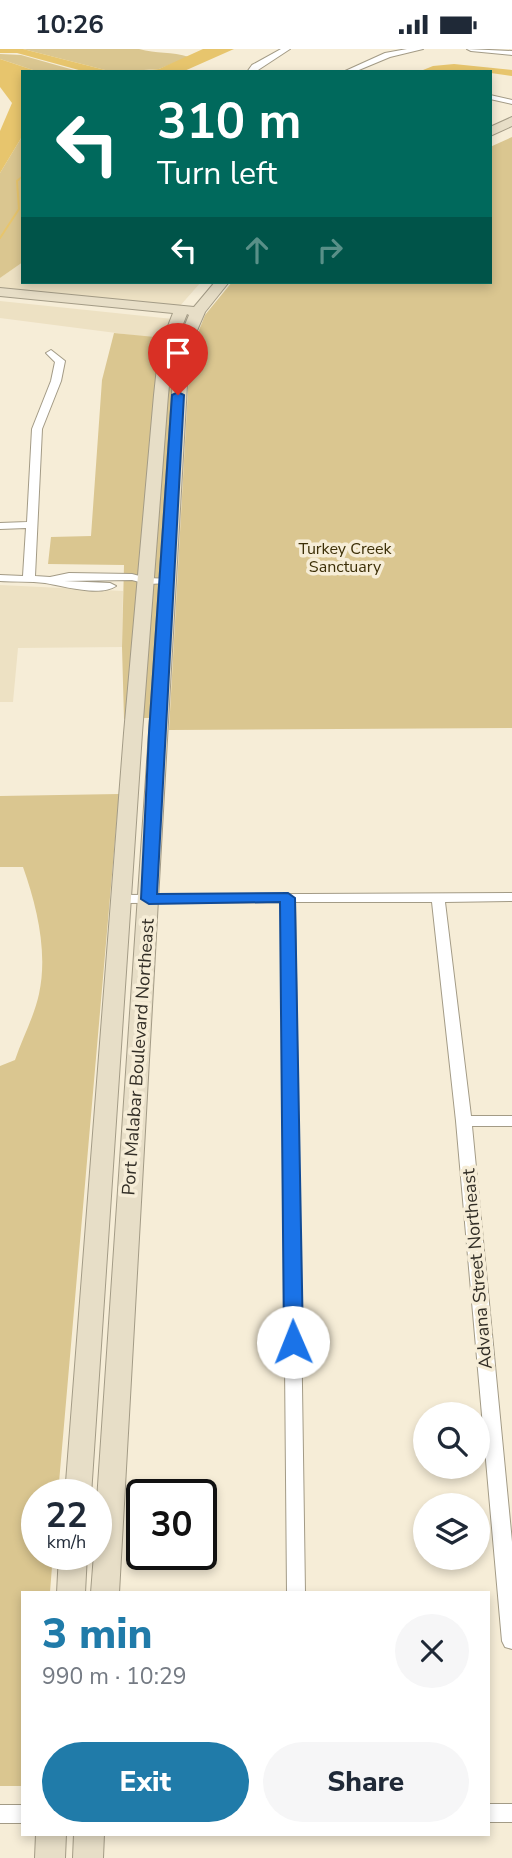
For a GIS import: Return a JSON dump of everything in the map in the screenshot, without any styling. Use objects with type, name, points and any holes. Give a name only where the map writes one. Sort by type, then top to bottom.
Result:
[{"type":"street","points":[[252,70],[286,49]]},
{"type":"street","points":[[352,70],[388,55],[419,49]]},
{"type":"street","points":[[471,49],[506,51]]},
{"type":"street","points":[[492,97],[512,102]]},
{"type":"street","points":[[492,131],[512,121]]},
{"type":"street","points":[[492,139],[512,130]]},
{"type":"street","name":"Port Malabar Boulevard Northeast","points":[[79,1479],[130,792],[157,581],[182,349],[188,314],[205,284]]},
{"type":"street","name":"Port Malabar Boulevard Northeast","points":[[188,314],[220,284]]},
{"type":"street","points":[[0,292],[188,314]]},
{"type":"street","points":[[0,299],[188,314]]},
{"type":"street","points":[[29,577],[37,429],[56,381],[60,361],[51,353]]},
{"type":"street","points":[[0,526],[32,525]]},
{"type":"street","points":[[0,577],[29,577],[74,586],[136,585],[157,581]]},
{"type":"street","name":"Port Malabar Boulevard Northeast","points":[[104,1591],[149,899],[157,581]]},
{"type":"street","points":[[130,792],[153,791]]},
{"type":"street","points":[[123,899],[512,897]]},
{"type":"street","points":[[288,898],[296,1591]]},
{"type":"street","name":"Advana Street Northeast","points":[[438,898],[464,1121],[512,1641]]},
{"type":"street","points":[[464,1121],[512,1121]]},
{"type":"street","points":[[71,1591],[73,1570]]},
{"type":"street","points":[[490,1813],[512,1813]]},
{"type":"street","points":[[0,1814],[21,1814]]},
{"type":"street","points":[[50,1858],[51,1836]]},
{"type":"street","points":[[88,1858],[89,1836]]},
{"type":"shaded area","points":[[0,49],[23,49],[105,70],[79,70],[17,53],[0,53]]},
{"type":"shaded area","points":[[203,49],[234,49],[187,70],[149,70],[159,69]]},
{"type":"shaded area","points":[[0,59],[33,70],[21,70],[21,138],[0,173],[0,131],[12,103],[0,87]]},
{"type":"shaded area","points":[[454,64],[512,70],[512,76],[492,73],[492,70],[423,70]]},
{"type":"shaded area","points":[[21,263],[21,284],[199,284],[179,307],[0,290],[0,278]]},
{"type":"shaded area","points":[[0,301],[173,319],[165,338],[155,338],[0,318]]},
{"type":"shaded area","points":[[0,585],[123,591],[122,647],[18,648],[13,702],[0,702]]},
{"type":"green space","points":[[23,49],[139,49],[189,57],[159,69],[105,70]]},
{"type":"green space","points":[[0,54],[21,55],[74,70],[33,70],[0,59]]},
{"type":"green space","name":"Turkey Creek Sanctuary","points":[[512,137],[512,728],[169,730],[190,353],[205,315],[230,284],[492,284],[492,146]]},
{"type":"green space","points":[[21,138],[21,263],[0,278],[0,173]]},
{"type":"green space","points":[[114,333],[165,338],[128,718],[124,719],[124,565],[48,564],[51,537],[91,536],[102,380]]},
{"type":"green space","points":[[176,337],[181,337],[151,718],[141,718],[171,349]]},
{"type":"green space","points":[[119,794],[59,1479],[21,1479],[21,1570],[52,1570],[50,1591],[21,1591],[21,1786],[0,1786],[0,1066],[15,1060],[37,1003],[42,946],[37,914],[23,867],[0,867],[0,796]]},
{"type":"waterway","points":[[0,238],[19,209],[17,181],[21,178]]},
{"type":"route","points":[[178,395],[168,581],[156,733],[149,899],[288,898],[293,1342]]}]
